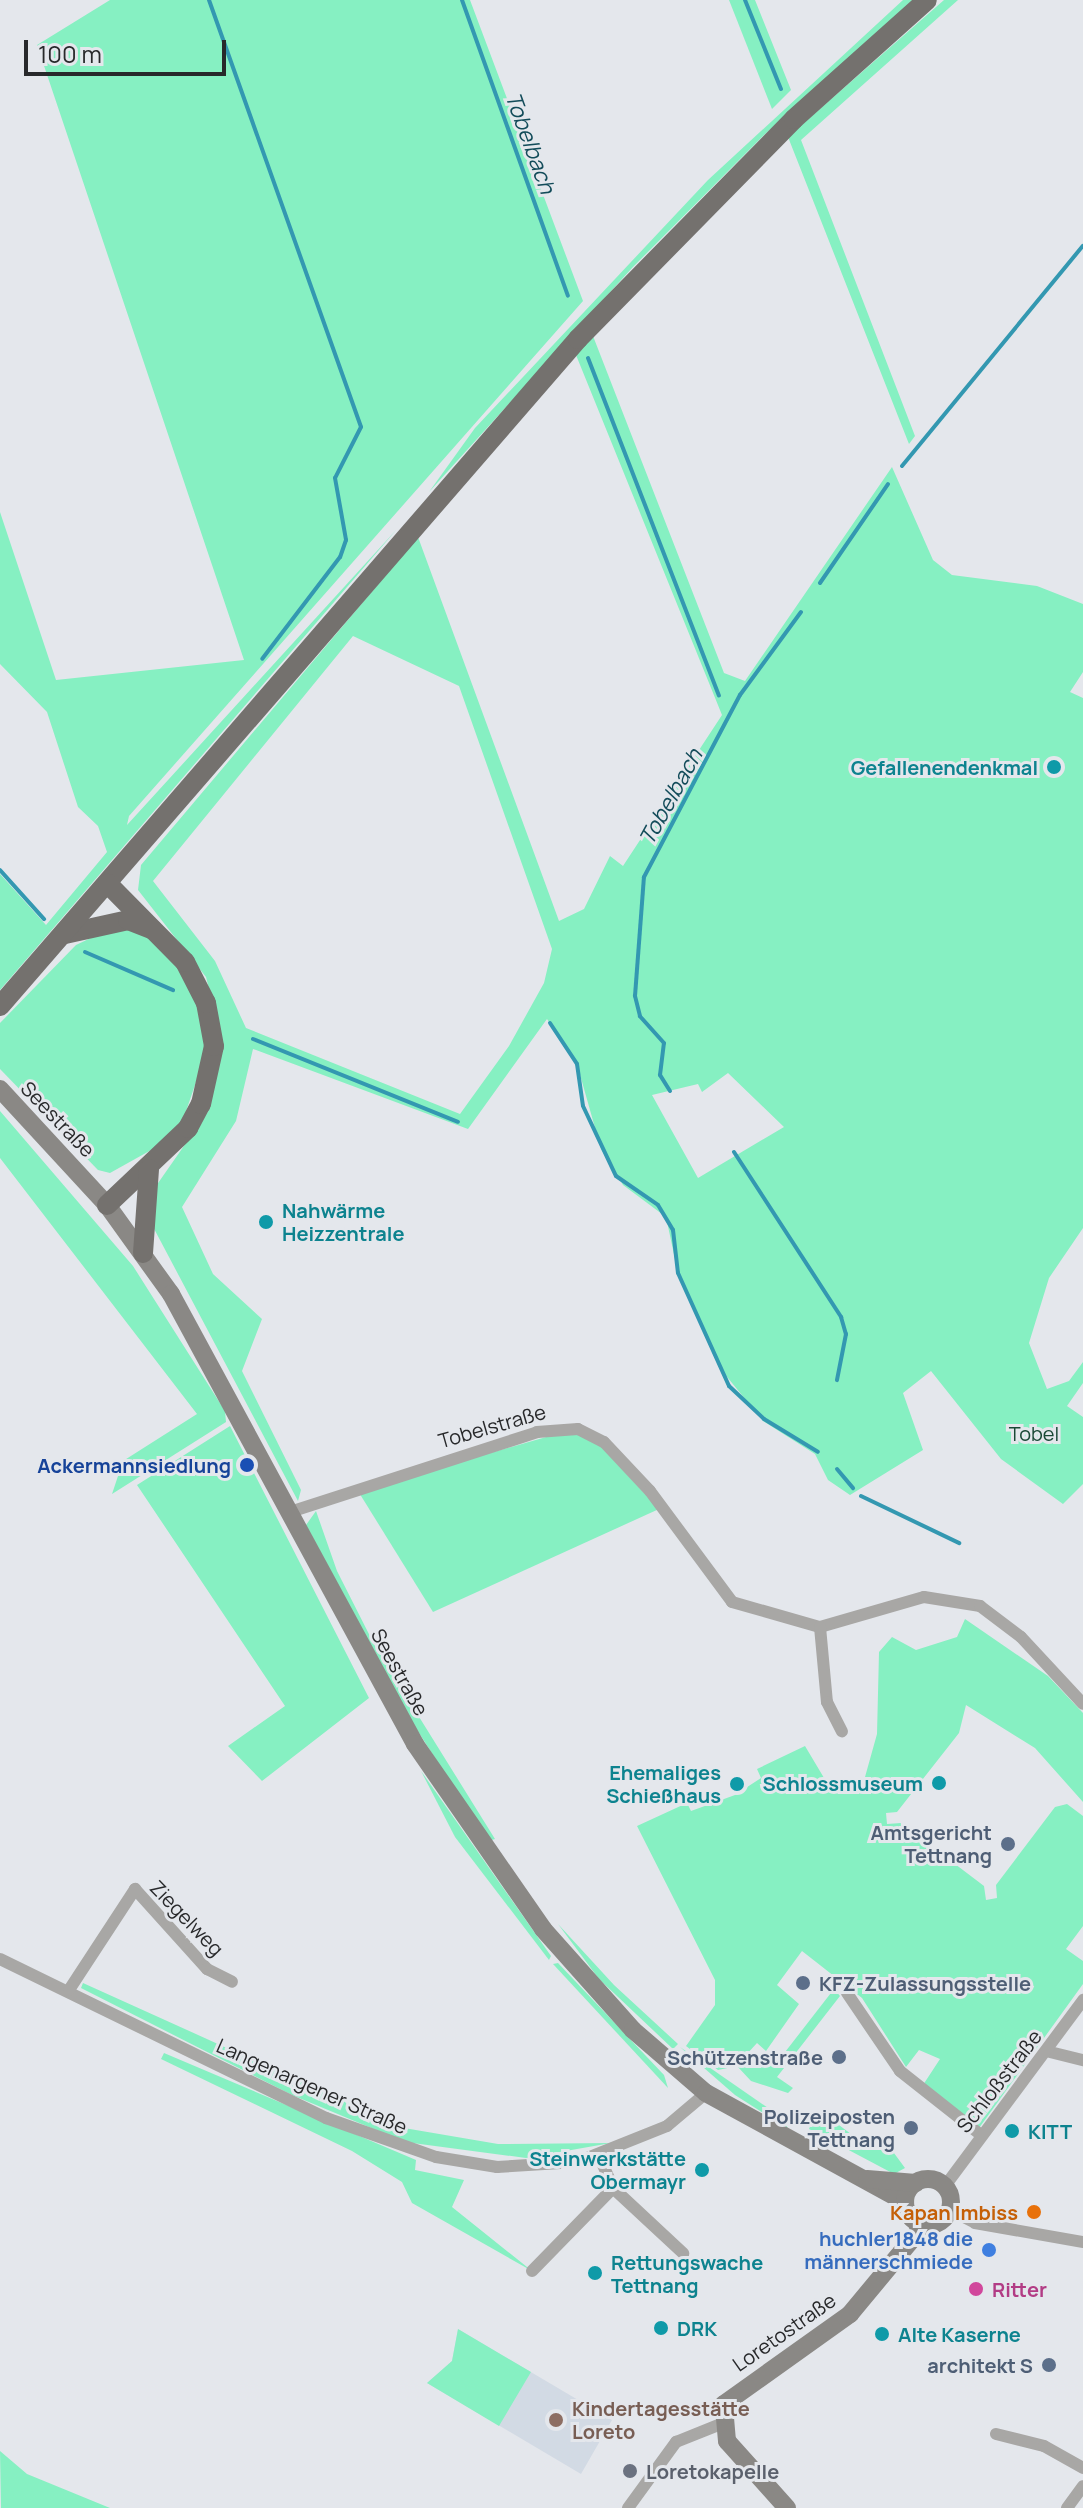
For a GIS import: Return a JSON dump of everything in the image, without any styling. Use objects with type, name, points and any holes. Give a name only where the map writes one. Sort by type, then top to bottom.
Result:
[{"type":"main road","points":[[0,1006],[598,317],[794,119],[927,0]]},
{"type":"main road","points":[[107,1205],[149,1169],[201,1104],[214,1046],[199,984],[156,929],[108,884]]},
{"type":"main road","points":[[65,934],[128,920],[156,929]]},
{"type":"main road","name":"Seestraße","points":[[0,1089],[107,1205],[143,1253],[214,1367],[385,1692],[484,1852],[587,1982],[706,2093],[905,2202]]},
{"type":"main road","points":[[143,1253],[149,1169]]},
{"type":"main road","name":"Seestraße","points":[[866,2179],[916,2183]]},
{"type":"main road","points":[[916,2183],[945,2186],[950,2210],[940,2222],[919,2223],[905,2202],[916,2183]]},
{"type":"main road","name":"Loretostraße","points":[[721,2424],[730,2396],[850,2314],[903,2252],[919,2223]]},
{"type":"main road","points":[[721,2424],[787,2508]]},
{"type":"street","name":"Tobelstraße","points":[[290,1512],[537,1432],[578,1429],[604,1442],[650,1491],[721,1593],[746,1608],[820,1627]]},
{"type":"street","points":[[842,1731],[827,1702],[820,1627],[924,1597],[980,1606],[1021,1637],[1083,1704]]},
{"type":"street","name":"Ziegelweg","points":[[69,1990],[135,1889],[207,1969],[232,1982]]},
{"type":"street","name":"Langenargener Straße","points":[[0,1959],[402,2150],[513,2167],[599,2156],[667,2126],[706,2093]]},
{"type":"street","points":[[847,1993],[900,2071],[981,2135]]},
{"type":"street","name":"Schloßstraße","points":[[945,2186],[1034,2063],[1050,2052],[1083,2000]]},
{"type":"street","points":[[1050,2052],[1083,2060]]},
{"type":"street","points":[[599,2156],[613,2188],[683,2253]]},
{"type":"street","points":[[532,2271],[613,2188]]},
{"type":"street","points":[[950,2210],[975,2223],[1083,2242]]},
{"type":"street","points":[[628,2508],[684,2435],[721,2424]]},
{"type":"street","points":[[996,2434],[1044,2446],[1083,2468]]},
{"type":"street","points":[[1067,2508],[1083,2486]]},
{"type":"shaded area","points":[[458,2329],[612,2420],[581,2474],[427,2383],[452,2361]]},
{"type":"green space","points":[[110,0],[470,0],[583,301],[129,816],[127,825],[397,529],[0,990],[0,874],[46,925],[107,852],[98,826],[78,807],[47,712],[0,664],[0,512],[56,680],[244,660],[37,45]]},
{"type":"green space","points":[[729,0],[755,0],[791,90],[772,109]]},
{"type":"green space","points":[[903,0],[914,0],[764,135],[632,268],[429,492],[475,428],[708,180]]},
{"type":"green space","points":[[944,0],[958,0],[801,140],[915,436],[909,444],[788,137]]},
{"type":"green space","name":"Tobel","points":[[593,336],[724,673],[745,681],[892,467],[933,560],[952,575],[1037,586],[1083,604],[1083,672],[1070,692],[1083,698],[1083,1228],[1049,1278],[1029,1343],[1047,1389],[1069,1381],[1083,1362],[1083,1383],[1067,1406],[1083,1417],[1083,1484],[1063,1504],[1001,1459],[931,1371],[903,1393],[923,1450],[850,1495],[828,1480],[815,1454],[763,1421],[719,1367],[678,1273],[666,1217],[623,1185],[601,1149],[577,1064],[547,1019],[468,1129],[253,1049],[236,1121],[182,1207],[213,1274],[262,1319],[242,1371],[301,1490],[298,1501],[151,1223],[156,1186],[209,1110],[223,1044],[206,977],[138,890],[141,865],[418,537],[559,921],[584,909],[610,856],[623,866],[722,715],[576,355]],"holes":[[[353,636],[459,686],[552,949],[544,983],[509,1046],[460,1114],[246,1028],[215,961],[153,881]],[[728,1073],[784,1127],[698,1178],[652,1095],[698,1084],[702,1092]]]},
{"type":"green space","points":[[116,926],[143,933],[171,955],[199,1007],[206,1053],[183,1120],[153,1149],[110,1173],[98,1170],[0,1069],[0,1023],[76,945]]},
{"type":"green space","points":[[0,1111],[133,1266],[225,1411],[226,1422],[112,1494],[123,1461],[197,1414],[0,1158]]},
{"type":"green space","points":[[230,1426],[369,1698],[262,1781],[228,1746],[285,1706],[137,1485]]},
{"type":"green space","points":[[567,1431],[597,1442],[659,1509],[433,1612],[358,1491]]},
{"type":"green space","points":[[316,1511],[337,1571],[375,1646],[495,1839],[488,1841],[412,1722],[306,1525]]},
{"type":"green space","points":[[965,1619],[1048,1676],[1083,1713],[1083,1802],[1035,1748],[966,1705],[959,1733],[897,1812],[886,1813],[887,1824],[901,1823],[984,1886],[986,1900],[997,1898],[996,1885],[1055,1807],[1067,1804],[1083,1816],[1083,1926],[1066,1949],[1083,1961],[1083,1984],[979,2128],[923,2085],[940,2059],[919,2050],[906,2067],[862,1998],[802,1951],[777,1985],[799,2004],[766,2051],[757,2043],[746,2055],[765,2062],[782,2056],[834,1989],[840,1996],[777,2077],[793,2088],[788,2093],[751,2081],[737,2066],[718,2070],[686,2046],[715,2005],[715,1980],[637,1826],[687,1803],[691,1811],[735,1795],[761,1778],[757,1769],[805,1746],[833,1793],[865,1777],[877,1734],[879,1652],[892,1637],[916,1650],[957,1637]]},
{"type":"green space","points":[[421,1771],[551,1956],[549,1960],[455,1837]]},
{"type":"green space","points":[[558,1924],[614,1985],[678,2044],[673,2049],[599,1979]]},
{"type":"green space","points":[[558,1963],[664,2075],[668,2088],[553,1964]]},
{"type":"green space","points":[[83,1983],[404,2128],[498,2144],[611,2143],[526,2158],[405,2142],[292,2095],[81,1988]]},
{"type":"green space","points":[[680,2047],[784,2119],[788,2129],[735,2095]]},
{"type":"green space","points":[[164,2053],[416,2160],[415,2170],[464,2180],[452,2207],[532,2271],[412,2203],[402,2182],[352,2151],[161,2059]]},
{"type":"green space","points":[[824,2114],[870,2148],[891,2149],[905,2168],[894,2174],[809,2129],[815,2115]]},
{"type":"green space","points":[[458,2329],[531,2372],[499,2426],[427,2383],[452,2361]]},
{"type":"green space","points":[[0,2451],[27,2474],[110,2508],[1,2508]]},
{"type":"waterway","points":[[209,0],[361,427],[335,478],[346,540],[340,557],[262,659]]},
{"type":"waterway","name":"Tobelbach","points":[[462,0],[568,296]]},
{"type":"waterway","points":[[745,0],[781,89]]},
{"type":"waterway","points":[[902,466],[1083,246]]},
{"type":"waterway","name":"Tobelbach","points":[[588,358],[719,696]]},
{"type":"waterway","points":[[820,583],[888,484]]},
{"type":"waterway","name":"Tobelbach","points":[[670,1091],[660,1075],[664,1043],[640,1016],[635,996],[644,877],[740,695],[801,612]]},
{"type":"waterway","points":[[0,870],[44,919]]},
{"type":"waterway","points":[[85,952],[173,990]]},
{"type":"waterway","points":[[550,1023],[577,1064],[583,1106],[616,1176],[658,1205],[673,1230],[678,1273],[729,1386],[764,1419],[818,1452]]},
{"type":"waterway","points":[[253,1039],[458,1122]]},
{"type":"waterway","name":"Tobelbach","points":[[734,1152],[841,1317],[846,1334],[837,1380]]},
{"type":"waterway","name":"Tobelbach","points":[[837,1469],[853,1488]]},
{"type":"waterway","name":"Tobelbach","points":[[861,1496],[959,1543]]},
{"type":"place","name":"Gefallenendenkmal","points":[[1054,767]]},
{"type":"place","name":"Nahwärme Heizzentrale","points":[[266,1222]]},
{"type":"place","name":"Ackermannsiedlung","points":[[247,1465]]},
{"type":"place","name":"Schlossmuseum","points":[[939,1783]]},
{"type":"place","name":"Ehemaliges Schießhaus","points":[[737,1784]]},
{"type":"place","name":"Amtsgericht Tettnang","points":[[1008,1844]]},
{"type":"place","name":"KFZ-Zulassungsstelle","points":[[803,1983]]},
{"type":"place","name":"Schützenstraße","points":[[839,2057]]},
{"type":"place","name":"Polizeiposten Tettnang","points":[[911,2128]]},
{"type":"place","name":"KITT","points":[[1012,2131]]},
{"type":"place","name":"Steinwerkstätte Obermayr","points":[[702,2170]]},
{"type":"place","name":"Kapan Imbiss","points":[[1034,2212]]},
{"type":"place","name":"huchler1848 die männerschmiede","points":[[989,2250]]},
{"type":"place","name":"Rettungswache Tettnang","points":[[595,2273]]},
{"type":"place","name":"Ritter","points":[[976,2289]]},
{"type":"place","name":"DRK","points":[[661,2328]]},
{"type":"place","name":"Alte Kaserne","points":[[882,2334]]},
{"type":"place","name":"architekt S","points":[[1049,2365]]},
{"type":"place","name":"Kindertagesstätte Loreto","points":[[556,2420]]},
{"type":"place","name":"Loretokapelle","points":[[630,2471]]}]
